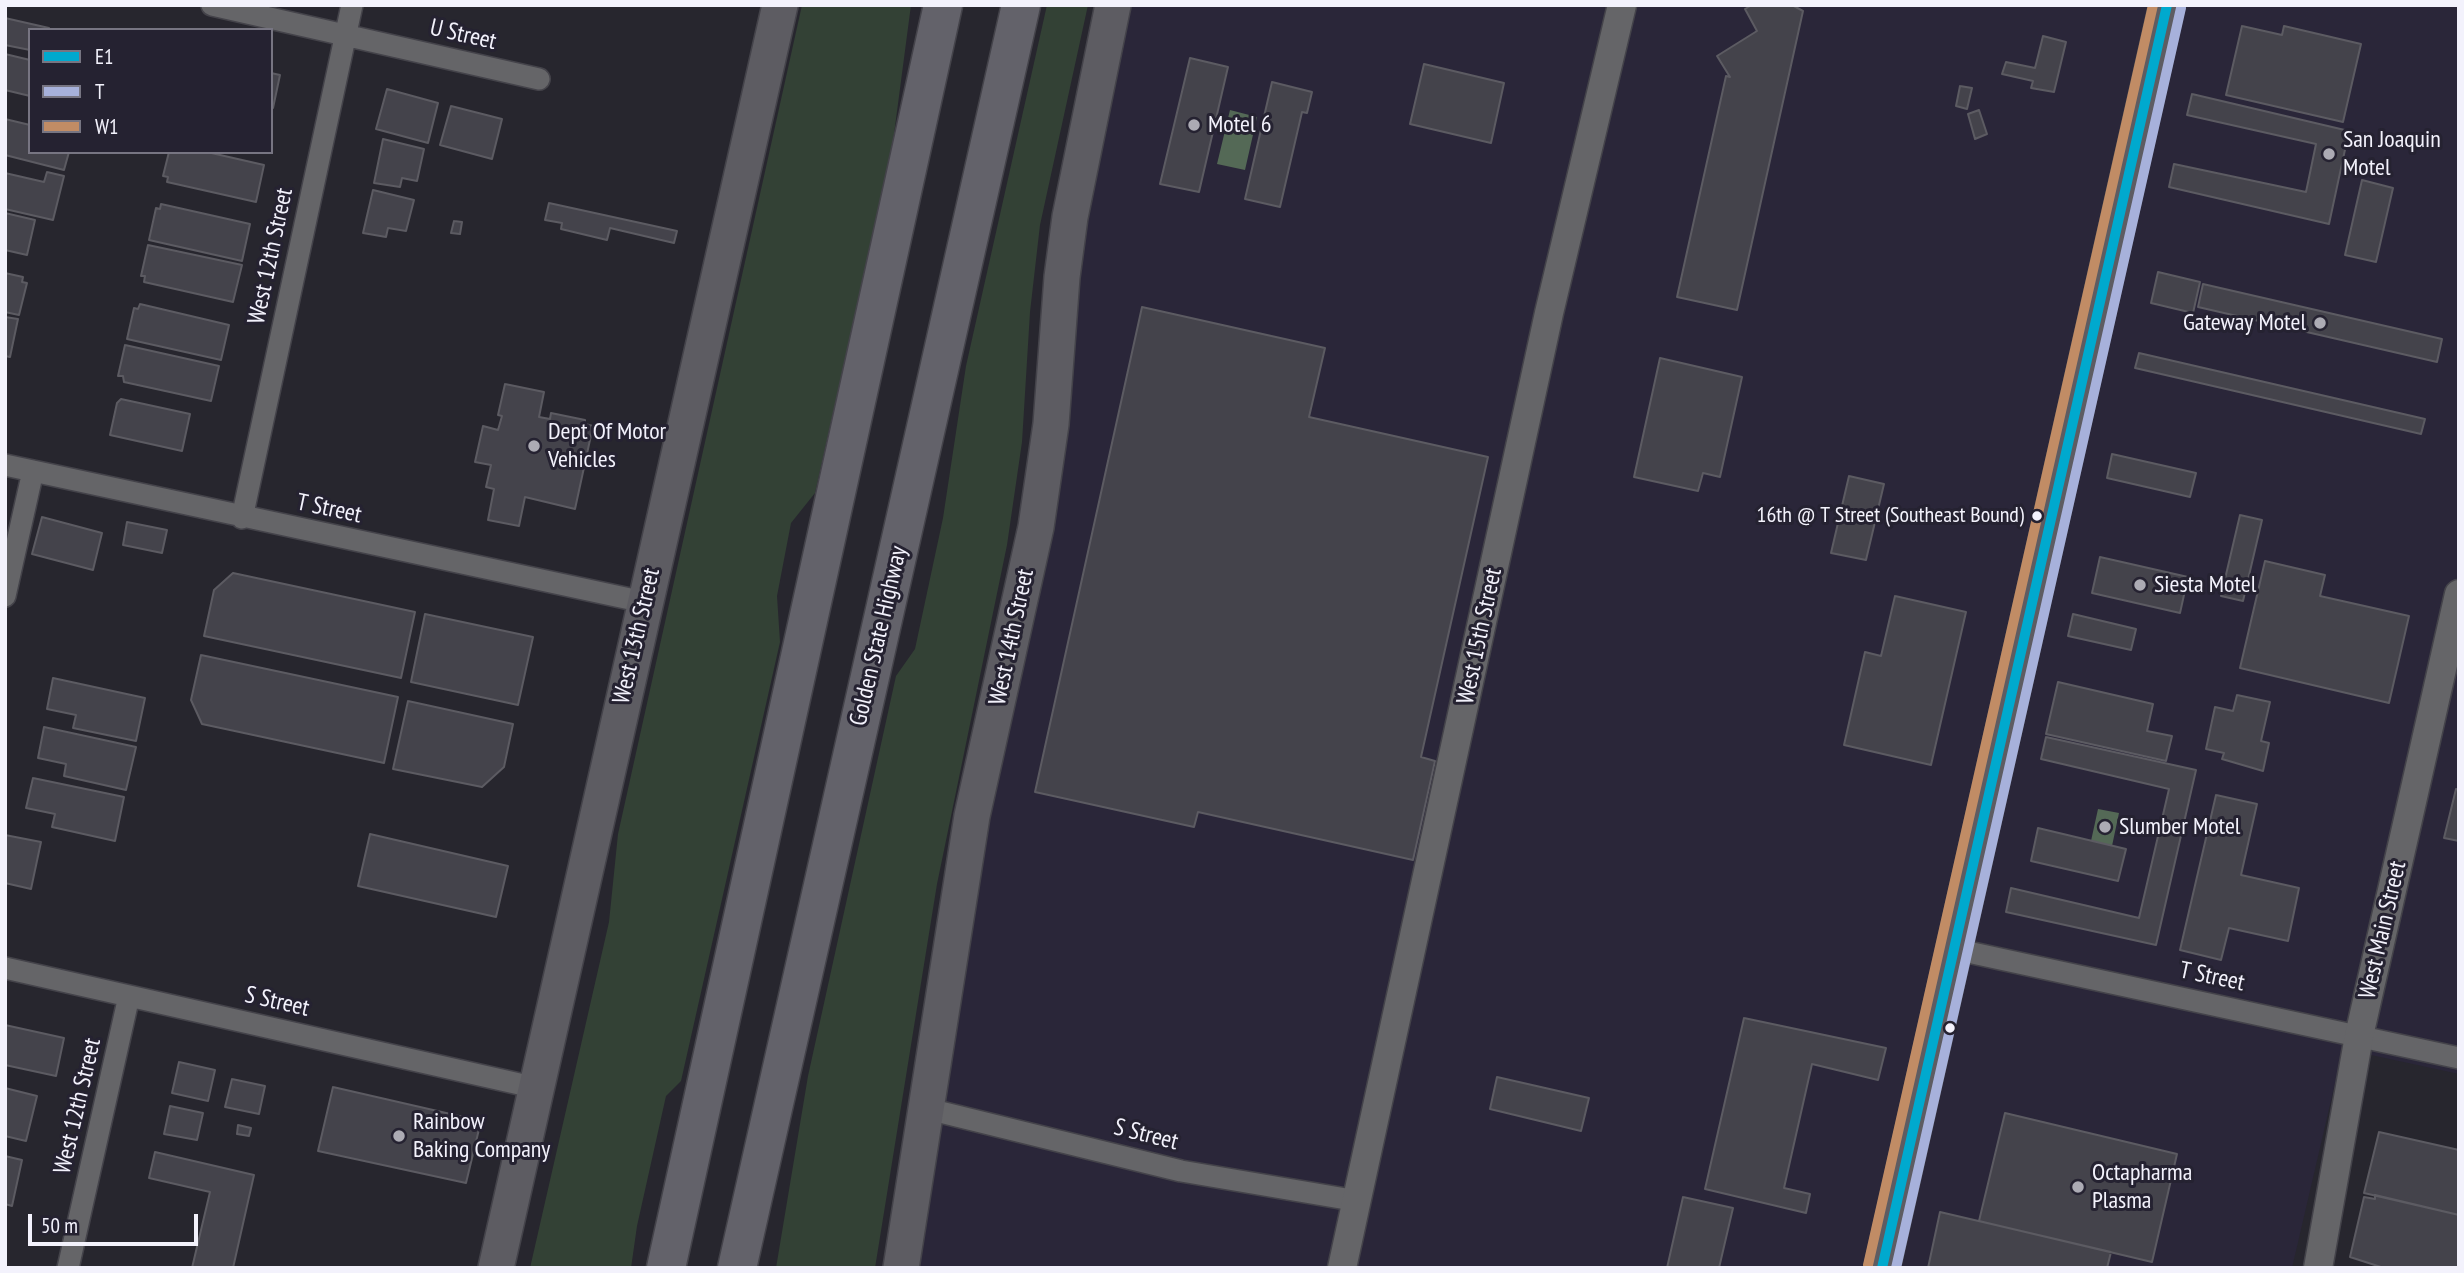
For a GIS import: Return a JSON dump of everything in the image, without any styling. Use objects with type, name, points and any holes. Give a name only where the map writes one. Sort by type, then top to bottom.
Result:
[{"type":"highway","points":[[666,1268],[943,5]]},
{"type":"highway","name":"Golden State Highway","points":[[737,1268],[1021,5]]},
{"type":"main road","name":"West 13th Street","points":[[496,1268],[780,5]]},
{"type":"main road","name":"West 14th Street","points":[[901,1268],[924,1108],[972,816],[1036,527],[1051,424],[1062,277],[1070,217],[1113,5]]},
{"type":"main road","points":[[1882,1268],[2167,5]]},
{"type":"street","name":"U Street","points":[[212,5],[538,79]]},
{"type":"street","name":"West 12th Street","points":[[242,518],[352,5]]},
{"type":"street","name":"West 15th Street","points":[[1342,1268],[1549,313],[1622,5]]},
{"type":"street","name":"T Street","points":[[5,465],[242,518],[644,602]]},
{"type":"street","points":[[5,596],[33,471]]},
{"type":"street","name":"West Main Street","points":[[2318,1268],[2359,1036],[2459,594]]},
{"type":"street","name":"T Street","points":[[1954,949],[2459,1058]]},
{"type":"street","name":"S Street","points":[[5,968],[537,1088]]},
{"type":"street","name":"West 12th Street","points":[[68,1268],[129,996]]},
{"type":"street","name":"S Street","points":[[924,1108],[1181,1171],[1358,1201]]},
{"type":"shaded area","points":[[802,5],[911,5],[891,157],[815,493],[791,523],[777,596],[780,642],[681,1081],[666,1096],[637,1226],[631,1268],[530,1268],[609,922],[618,834]]},
{"type":"shaded area","points":[[1047,5],[1088,5],[1040,225],[1030,312],[1022,442],[1007,545],[937,884],[875,1268],[776,1268],[808,1076],[896,676],[915,649],[943,518],[966,366]]},
{"type":"shaded area","points":[[1109,5],[2459,5],[2459,1074],[2343,1049],[2292,1268],[893,1268]]},
{"type":"shaded area","points":[[1230,110],[1257,117],[1245,170],[1217,164]]},
{"type":"shaded area","name":"Slumber Motel","points":[[2098,809],[2119,813],[2112,846],[2091,841]]},
{"type":"building","points":[[1752,5],[1792,5],[1803,11],[1737,310],[1677,297],[1726,76],[1730,77],[1717,56],[1757,31],[1745,9]]},
{"type":"building","points":[[5,18],[49,28],[28,28],[28,50],[5,45]]},
{"type":"building","points":[[2242,26],[2282,35],[2284,26],[2361,44],[2343,122],[2226,95]]},
{"type":"building","points":[[2043,36],[2066,42],[2054,92],[2031,88],[2033,81],[2002,74],[2006,62],[2035,68]]},
{"type":"building","points":[[5,54],[28,60],[28,96],[5,90]]},
{"type":"building","name":"Motel 6","points":[[1190,58],[1228,67],[1199,192],[1160,184]]},
{"type":"building","points":[[1424,64],[1504,83],[1491,143],[1410,124]]},
{"type":"building","points":[[273,73],[280,75],[273,108]]},
{"type":"building","name":"Motel 6","points":[[1272,82],[1312,92],[1307,113],[1302,112],[1280,207],[1245,199]]},
{"type":"building","points":[[1960,86],[1972,88],[1967,109],[1956,106]]},
{"type":"building","points":[[387,89],[438,103],[428,143],[376,129]]},
{"type":"building","name":"San Joaquin Motel","points":[[2192,94],[2349,131],[2329,224],[2169,187],[2174,164],[2306,192],[2316,144],[2187,115]]},
{"type":"building","points":[[451,106],[502,119],[492,159],[440,145]]},
{"type":"building","points":[[1979,110],[1987,134],[1975,139],[1968,114]]},
{"type":"building","points":[[5,119],[28,125],[28,154],[68,154],[64,170],[5,155]]},
{"type":"building","points":[[383,139],[424,149],[417,181],[402,178],[400,187],[374,183]]},
{"type":"building","points":[[168,154],[216,154],[264,165],[256,202],[167,182],[168,177],[163,176]]},
{"type":"building","points":[[47,172],[64,176],[53,220],[5,209],[5,173],[44,182]]},
{"type":"building","points":[[2362,180],[2393,188],[2376,262],[2345,255]]},
{"type":"building","points":[[373,190],[414,200],[406,231],[388,228],[386,237],[363,233]]},
{"type":"building","points":[[549,203],[677,231],[674,243],[610,228],[607,240],[561,229],[562,223],[545,220]]},
{"type":"building","points":[[161,204],[250,224],[242,261],[149,240],[156,208],[160,209]]},
{"type":"building","points":[[5,213],[35,220],[27,255],[5,250]]},
{"type":"building","points":[[454,221],[462,222],[460,234],[451,233]]},
{"type":"building","points":[[148,245],[242,265],[233,302],[144,282],[145,276],[141,276]]},
{"type":"building","name":"Gateway Motel","points":[[2158,272],[2200,282],[2193,313],[2151,303]]},
{"type":"building","points":[[5,273],[23,277],[22,282],[27,283],[19,315],[5,312]]},
{"type":"building","name":"Gateway Motel","points":[[2203,284],[2442,339],[2437,362],[2198,307]]},
{"type":"building","points":[[140,304],[229,325],[221,360],[127,339],[134,308],[138,309]]},
{"type":"building","points":[[1142,307],[1325,348],[1309,417],[1488,457],[1421,757],[1435,761],[1413,860],[1198,812],[1194,827],[1035,792]]},
{"type":"building","points":[[5,317],[18,319],[10,357],[5,356]]},
{"type":"building","points":[[125,345],[219,366],[211,401],[124,382],[123,376],[118,376]]},
{"type":"building","name":"Gateway Motel","points":[[2139,353],[2425,419],[2421,434],[2135,368]]},
{"type":"building","points":[[1660,358],[1742,377],[1720,477],[1703,473],[1698,491],[1634,477]]},
{"type":"building","name":"Dept Of Motor Vehicles","points":[[505,384],[544,392],[539,417],[550,419],[551,413],[585,420],[585,424],[593,426],[575,509],[525,497],[519,526],[488,520],[494,489],[486,487],[491,465],[475,462],[483,426],[498,430],[502,416],[498,415]]},
{"type":"building","points":[[121,399],[190,414],[182,451],[110,435],[117,403]]},
{"type":"building","name":"Siesta Motel","points":[[2112,454],[2196,473],[2190,497],[2107,478]]},
{"type":"building","points":[[1849,476],[1884,484],[1866,560],[1831,553]]},
{"type":"building","name":"Siesta Motel","points":[[2240,515],[2262,520],[2243,601],[2221,596]]},
{"type":"building","points":[[42,517],[102,533],[93,570],[32,554]]},
{"type":"building","points":[[127,522],[167,530],[162,553],[123,545]]},
{"type":"building","name":"Siesta Motel","points":[[2100,557],[2188,577],[2180,613],[2092,593]]},
{"type":"building","points":[[2265,561],[2325,575],[2320,596],[2409,616],[2389,703],[2240,668]]},
{"type":"building","points":[[233,573],[415,612],[401,678],[204,636],[214,590]]},
{"type":"building","points":[[1895,596],[1966,612],[1931,765],[1844,745],[1865,652],[1881,656]]},
{"type":"building","points":[[425,614],[533,637],[518,705],[411,682]]},
{"type":"building","name":"Siesta Motel","points":[[2073,614],[2136,629],[2131,650],[2068,636]]},
{"type":"building","points":[[201,655],[398,697],[384,763],[202,724],[191,700]]},
{"type":"building","points":[[53,678],[145,698],[136,741],[73,728],[76,715],[47,709]]},
{"type":"building","points":[[2058,682],[2153,704],[2147,731],[2172,736],[2166,761],[2046,734]]},
{"type":"building","points":[[2237,695],[2270,702],[2261,741],[2269,743],[2263,771],[2222,759],[2224,753],[2206,749],[2215,707],[2233,711]]},
{"type":"building","points":[[408,701],[513,724],[504,767],[482,787],[393,769]]},
{"type":"building","points":[[44,727],[136,747],[126,790],[64,776],[66,764],[38,758]]},
{"type":"building","name":"Slumber Motel","points":[[2046,737],[2196,770],[2156,945],[2006,912],[2011,888],[2139,918],[2169,789],[2041,759]]},
{"type":"building","points":[[33,778],[124,797],[115,841],[52,827],[55,814],[26,808]]},
{"type":"building","points":[[2456,789],[2459,790],[2459,841],[2444,838]]},
{"type":"building","points":[[2216,795],[2257,804],[2241,875],[2299,888],[2288,941],[2229,928],[2221,960],[2180,950]]},
{"type":"building","points":[[2038,828],[2126,849],[2118,881],[2031,861]]},
{"type":"building","points":[[370,834],[508,866],[496,917],[358,886]]},
{"type":"building","points":[[5,835],[41,842],[31,889],[5,883]]},
{"type":"building","points":[[1744,1018],[1886,1048],[1878,1080],[1812,1064],[1784,1188],[1810,1194],[1806,1213],[1705,1189]]},
{"type":"building","points":[[5,1025],[64,1038],[56,1076],[5,1065]]},
{"type":"building","points":[[179,1062],[215,1070],[208,1101],[172,1093]]},
{"type":"building","points":[[1497,1077],[1589,1098],[1581,1131],[1490,1109]]},
{"type":"building","points":[[232,1079],[265,1086],[259,1114],[225,1107]]},
{"type":"building","name":"Rainbow Baking Company","points":[[333,1087],[481,1121],[466,1183],[318,1151]]},
{"type":"building","points":[[5,1088],[37,1096],[26,1141],[5,1136]]},
{"type":"building","points":[[170,1106],[203,1113],[197,1140],[164,1134]]},
{"type":"building","name":"Octapharma Plasma","points":[[2005,1113],[2177,1154],[2152,1262],[1979,1221]]},
{"type":"building","points":[[238,1125],[251,1128],[249,1136],[237,1134]]},
{"type":"building","points":[[2379,1132],[2459,1150],[2459,1215],[2364,1193]]},
{"type":"building","points":[[155,1152],[254,1175],[233,1268],[192,1268],[210,1192],[149,1178]]},
{"type":"building","points":[[5,1156],[22,1160],[12,1206],[5,1204]]},
{"type":"building","points":[[2375,1195],[2459,1215],[2459,1268],[2384,1268],[2350,1257],[2364,1197],[2375,1199]]},
{"type":"building","points":[[1683,1197],[1733,1208],[1719,1268],[1667,1268]]},
{"type":"building","points":[[1940,1212],[2111,1252],[2107,1268],[1928,1268]]},
{"type":"transit line","name":"W1","points":[[1868,1265],[2153,5]]},
{"type":"transit line","name":"E1","points":[[1882,1268],[2167,5]]},
{"type":"transit line","name":"T","points":[[1896,1268],[2181,8]]},
{"type":"place","name":"Motel 6","points":[[1194,125]]},
{"type":"place","name":"San Joaquin Motel","points":[[2329,154]]},
{"type":"place","name":"Gateway Motel","points":[[2320,323]]},
{"type":"place","name":"Dept Of Motor Vehicles","points":[[534,446]]},
{"type":"place","name":"16th @ T Street (Southeast Bound)","points":[[2037,516]]},
{"type":"place","name":"Siesta Motel","points":[[2140,585]]},
{"type":"place","name":"Slumber Motel","points":[[2105,827]]},
{"type":"place","name":"Rainbow Baking Company","points":[[399,1136]]},
{"type":"place","name":"Octapharma Plasma","points":[[2078,1187]]}]
